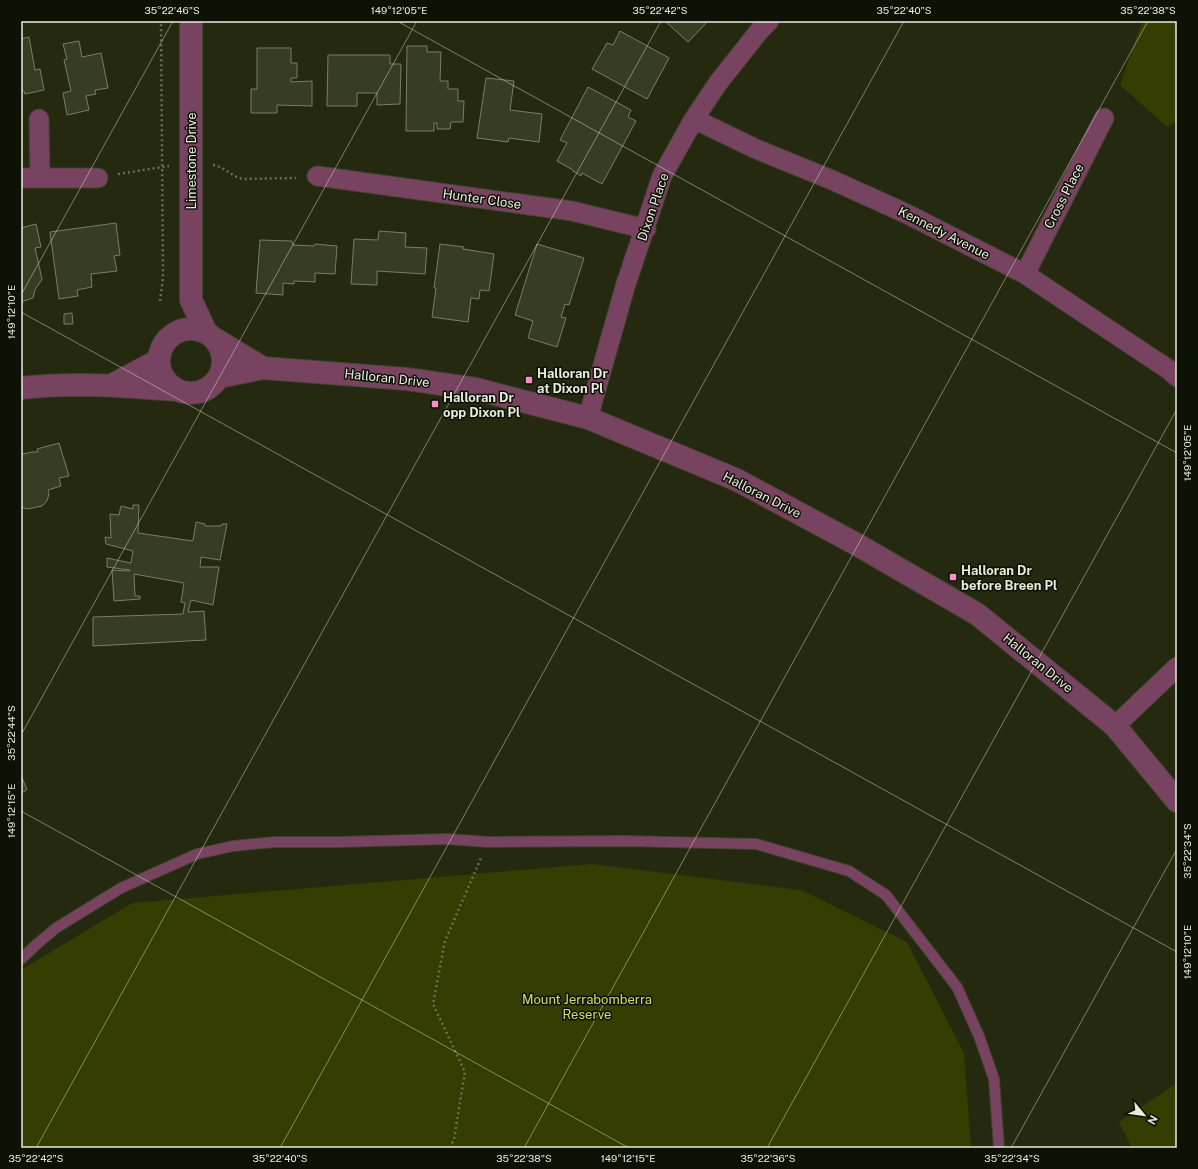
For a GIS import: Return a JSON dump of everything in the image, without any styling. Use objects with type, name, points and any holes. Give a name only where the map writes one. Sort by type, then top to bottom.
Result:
[{"type":"street","name":"Limestone Drive","points":[[175,332],[191,300],[191,21]]},
{"type":"street","name":"Dixon Place","points":[[588,418],[626,287],[662,176],[694,119],[718,83],[760,30],[769,21]]},
{"type":"street","name":"Cross Place","points":[[1025,274],[1104,118]]},
{"type":"street","points":[[39,119],[40,178]]},
{"type":"street","name":"Kennedy Avenue","points":[[694,119],[756,149],[832,180],[907,214],[1025,274],[1168,369],[1177,377]]},
{"type":"street","name":"Hunter Close","points":[[317,176],[572,211],[646,229]]},
{"type":"street","points":[[21,178],[98,178]]},
{"type":"street","name":"Limestone Drive","points":[[191,300],[210,336]]},
{"type":"street","points":[[21,388],[112,384],[176,390],[185,393],[200,392],[213,385],[219,378],[223,368],[223,357],[220,348],[210,336],[196,329],[185,329],[175,332],[165,341],[160,353],[158,360],[163,377],[168,384],[176,390]]},
{"type":"street","name":"Halloran Drive","points":[[210,336],[264,368]]},
{"type":"street","points":[[112,384],[158,360]]},
{"type":"street","name":"Halloran Drive","points":[[219,378],[264,368],[407,379],[469,388],[522,400],[588,418],[736,480],[856,544],[977,614],[1115,726],[1177,801]]},
{"type":"street","points":[[1115,726],[1177,667]]},
{"type":"lane","points":[[21,959],[56,928],[121,888],[197,854],[233,846],[274,842],[448,839],[488,842],[625,841],[756,844],[848,871],[886,896],[958,987],[979,1036],[994,1079],[999,1148]]},
{"type":"path","points":[[160,301],[163,278],[161,21]]},
{"type":"path","points":[[98,178],[191,163],[221,167],[237,178],[243,179],[290,179]]},
{"type":"path","points":[[450,1148],[454,1139],[465,1072],[433,1004],[445,941],[488,842]]},
{"type":"green space","points":[[1142,21],[1177,21],[1177,121],[1167,127],[1120,85]]},
{"type":"green space","name":"Mount Jerrabomberra Reserve","points":[[592,864],[801,890],[907,942],[964,1053],[971,1148],[21,1148],[21,970],[132,903]]},
{"type":"green space","points":[[1177,1083],[1177,1148],[1132,1148],[1119,1122]]},
{"type":"building","points":[[665,21],[708,21],[688,42]]},
{"type":"building","points":[[620,31],[669,58],[647,99],[592,69],[607,43],[613,45]]},
{"type":"building","points":[[29,37],[35,70],[40,69],[44,90],[25,94],[24,91],[21,92],[21,39]]},
{"type":"building","points":[[79,41],[82,57],[101,53],[108,88],[95,90],[96,94],[86,96],[89,110],[67,115],[63,93],[71,91],[64,60],[67,59],[63,44]]},
{"type":"building","points":[[407,46],[427,46],[427,52],[441,52],[440,81],[448,81],[448,89],[458,89],[458,101],[464,101],[463,122],[451,122],[450,129],[437,129],[437,123],[434,123],[434,131],[406,131]]},
{"type":"building","points":[[257,48],[291,48],[291,63],[297,63],[297,78],[291,78],[291,82],[312,81],[312,106],[277,105],[277,113],[251,113],[251,89],[257,89]]},
{"type":"building","points":[[328,55],[390,55],[390,64],[401,64],[400,104],[377,105],[377,93],[357,93],[357,106],[327,106]]},
{"type":"building","points":[[486,78],[514,81],[510,110],[542,114],[539,142],[509,138],[508,142],[477,138]]},
{"type":"building","points":[[588,87],[631,110],[628,117],[636,121],[602,184],[582,173],[581,176],[557,161],[567,143],[560,140]]},
{"type":"building","points":[[116,223],[120,255],[114,256],[117,271],[91,274],[92,287],[77,290],[78,296],[59,299],[50,232]]},
{"type":"building","points":[[36,224],[41,247],[35,248],[42,279],[35,290],[33,298],[21,302],[21,228]]},
{"type":"building","points":[[379,231],[406,233],[405,247],[427,248],[425,274],[377,271],[377,285],[351,284],[354,239],[378,240]]},
{"type":"building","points":[[260,240],[292,241],[293,245],[314,246],[315,244],[337,246],[335,274],[315,273],[315,282],[294,281],[294,284],[283,283],[283,295],[256,293]]},
{"type":"building","points":[[440,244],[464,247],[463,249],[494,254],[489,291],[480,290],[479,299],[471,298],[468,322],[432,317]]},
{"type":"building","points":[[537,244],[584,258],[569,305],[565,304],[561,317],[566,318],[557,347],[528,338],[533,321],[515,315]]},
{"type":"building","points":[[72,313],[73,324],[64,324],[64,314]]},
{"type":"building","points":[[59,443],[69,476],[59,478],[61,486],[48,490],[49,494],[47,501],[42,506],[28,509],[21,507],[21,456],[23,454],[38,452],[37,449]]},
{"type":"building","points":[[133,505],[139,505],[138,533],[193,541],[196,522],[205,524],[205,526],[221,526],[222,524],[227,524],[220,560],[201,557],[200,567],[219,567],[213,605],[191,600],[188,612],[204,611],[206,640],[93,646],[93,617],[183,614],[185,603],[181,602],[184,583],[134,574],[135,596],[140,596],[140,599],[114,601],[112,570],[130,570],[107,567],[107,558],[131,563],[133,551],[106,544],[105,537],[111,538],[110,514],[119,515],[121,506],[133,509]]},
{"type":"building","points":[[21,775],[27,790],[21,793]]},
{"type":"place","name":"Halloran Dr at Dixon Pl","points":[[529,380]]},
{"type":"place","name":"Halloran Dr opp Dixon Pl","points":[[435,404]]},
{"type":"place","name":"Halloran Dr before Breen Pl","points":[[953,577]]}]
